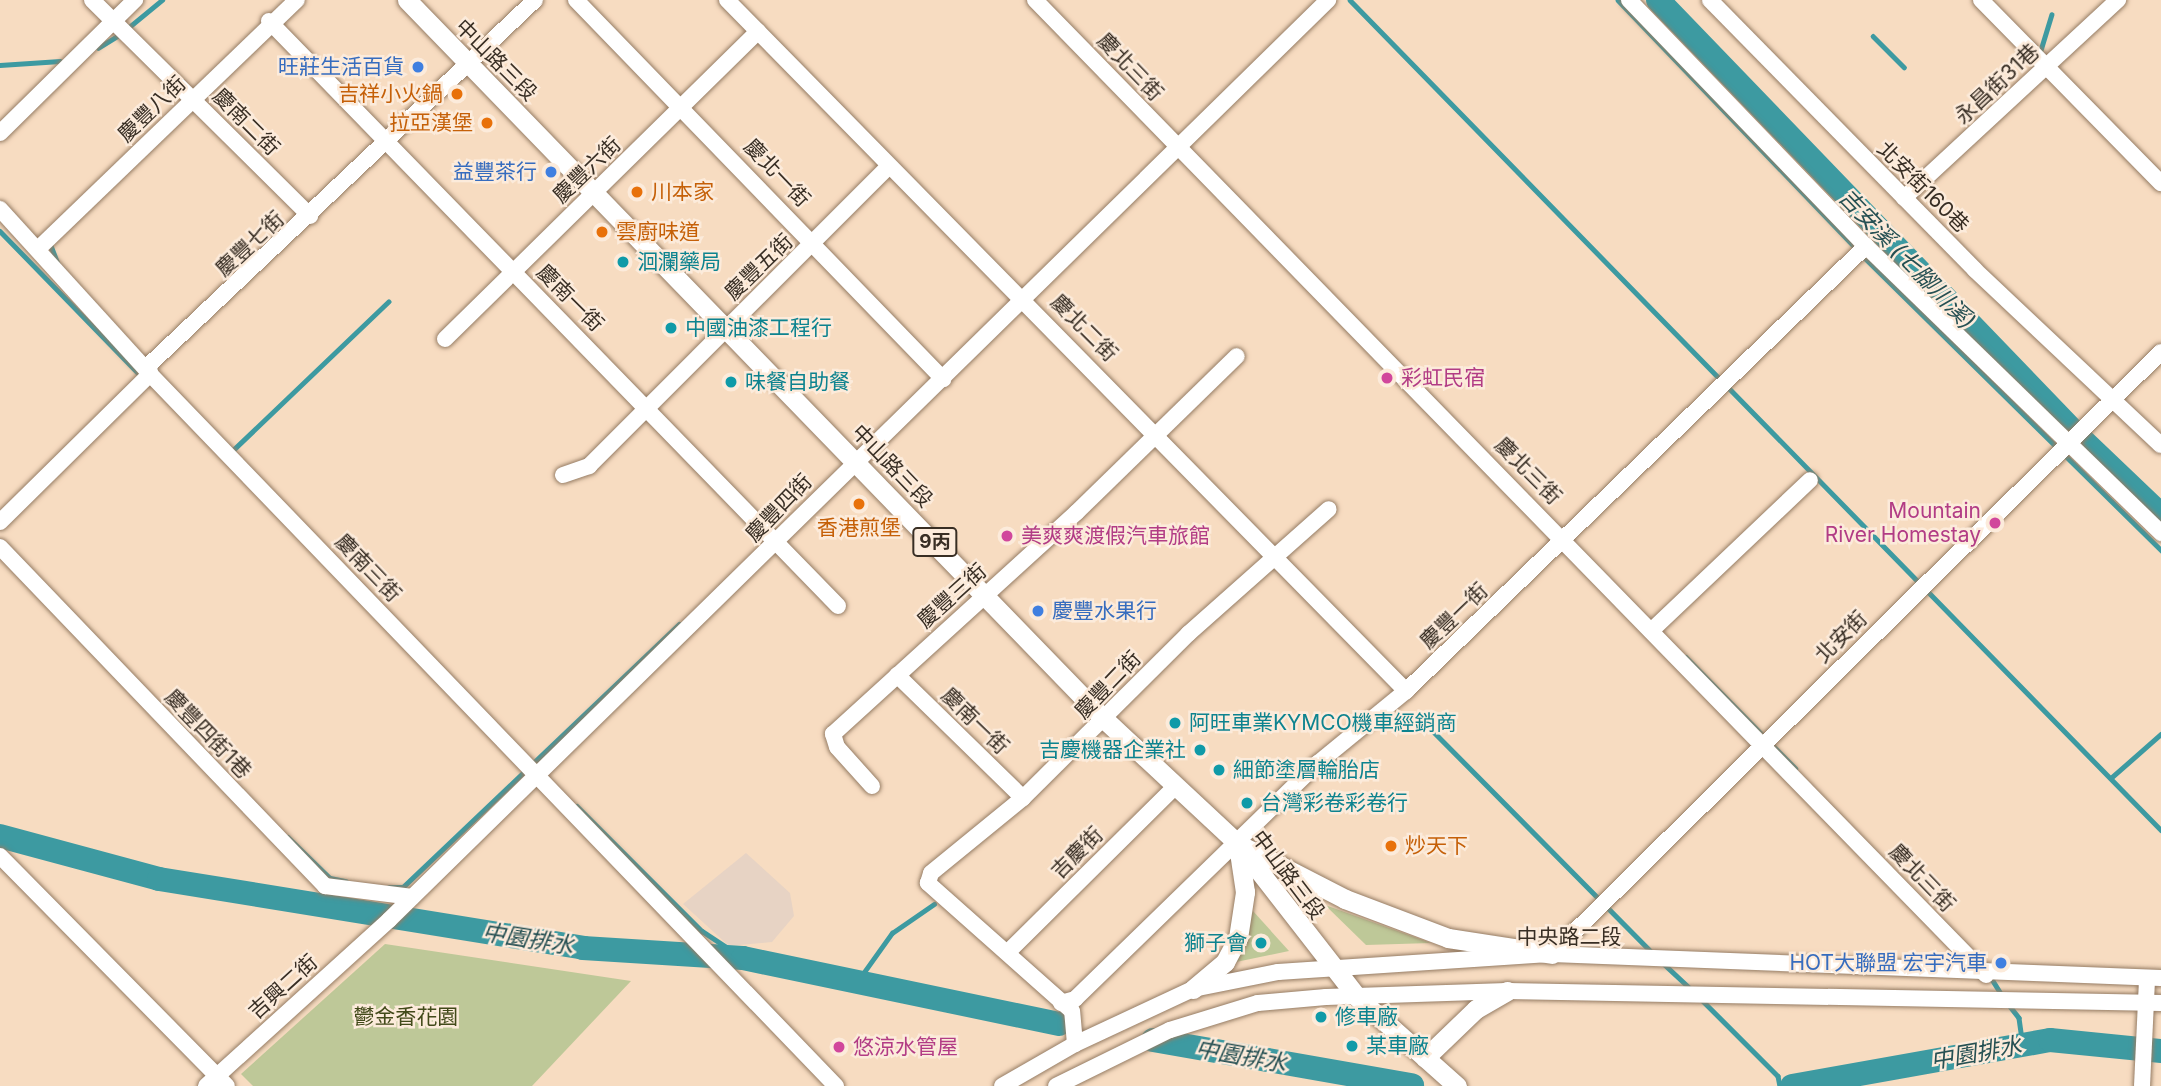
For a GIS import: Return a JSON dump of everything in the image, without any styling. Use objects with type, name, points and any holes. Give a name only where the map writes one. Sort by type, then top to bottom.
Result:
[{"type":"main road","name":"中山路三段","points":[[407,0],[465,63],[596,191],[728,326],[1103,718],[1238,844],[1332,970],[1357,997],[1458,1086]]},
{"type":"main road","points":[[1238,844],[1345,899],[1448,937],[1552,954]]},
{"type":"main road","points":[[1193,989],[1225,962],[1238,938],[1245,892],[1238,844]]},
{"type":"main road","points":[[1425,1058],[1476,1009],[1507,991]]},
{"type":"street","name":"慶南二街","points":[[92,0],[310,216]]},
{"type":"street","points":[[0,133],[135,0]]},
{"type":"street","name":"慶豐八街","points":[[38,250],[270,21],[297,0]]},
{"type":"street","name":"慶豐七街","points":[[0,522],[150,374],[149,365],[310,216],[384,140],[535,0]]},
{"type":"street","name":"慶北一街","points":[[576,0],[815,242],[943,379]]},
{"type":"street","name":"慶北二街","points":[[727,0],[888,167],[1027,299],[1406,691]]},
{"type":"street","name":"慶北三街","points":[[1035,0],[1177,148],[1566,539],[1651,631],[1986,975]]},
{"type":"street","name":"慶豐四街","points":[[412,897],[777,541],[854,460],[1027,299],[1328,0]]},
{"type":"street","points":[[1629,0],[1866,246],[2075,436],[2161,533]]},
{"type":"street","name":"北安街160巷","points":[[1710,0],[2108,402],[2161,445]]},
{"type":"street","points":[[1981,0],[2161,183]]},
{"type":"street","name":"永昌街31巷","points":[[1904,198],[2118,0]]},
{"type":"street","name":"慶南一街","points":[[270,21],[838,606]]},
{"type":"street","name":"慶豐六街","points":[[445,339],[758,31]]},
{"type":"street","name":"慶豐五街","points":[[563,475],[589,466],[888,167]]},
{"type":"street","name":"慶南三街","points":[[0,209],[150,374],[836,1086]]},
{"type":"street","name":"慶豐一街","points":[[1061,1003],[1075,999],[1238,844],[1318,763],[1406,691],[1866,246]]},
{"type":"street","name":"北安街","points":[[1552,954],[2161,352]]},
{"type":"street","name":"慶豐三街","points":[[872,786],[837,747],[833,734],[1160,435],[1237,356]]},
{"type":"street","points":[[1651,631],[1810,480]]},
{"type":"street","name":"慶豐二街","points":[[1075,1044],[1072,1010],[1061,1003],[1010,950],[928,883],[931,873],[1023,798],[1227,598],[1278,560],[1329,509]]},
{"type":"street","name":"慶豐四街1巷","points":[[0,547],[325,886],[412,897]]},
{"type":"street","name":"慶南一街","points":[[897,675],[1023,798]]},
{"type":"street","name":"吉慶街","points":[[1010,950],[1175,787]]},
{"type":"street","points":[[0,856],[217,1083]]},
{"type":"street","name":"吉興二街","points":[[217,1083],[412,897]]},
{"type":"street","name":"中央路二段","points":[[1002,1086],[1075,1044],[1193,989],[1278,972],[1552,954],[1986,975],[2154,978]]},
{"type":"street","points":[[2142,1086],[2154,978]]},
{"type":"street","points":[[1056,1086],[1170,1030],[1258,1003],[1507,991],[2152,1004]]},
{"type":"shaded area","points":[[746,853],[790,893],[794,916],[772,942],[729,946],[683,904]]},
{"type":"green space","points":[[1325,905],[1431,943],[1366,945]]},
{"type":"green space","points":[[1253,911],[1289,951],[1236,962]]},
{"type":"green space","name":"鬱金香花園","points":[[385,944],[631,981],[532,1086],[253,1086],[241,1074]]},
{"type":"waterway","points":[[128,28],[162,0]]},
{"type":"waterway","points":[[1350,0],[1721,380]]},
{"type":"waterway","points":[[1618,0],[1857,249]]},
{"type":"waterway","name":"吉安溪 (七腳川溪)","points":[[1658,0],[2078,436],[2161,515]]},
{"type":"waterway","points":[[2040,52],[2051,15]]},
{"type":"waterway","points":[[98,48],[117,36]]},
{"type":"waterway","points":[[1873,36],[1904,67]]},
{"type":"waterway","points":[[0,65],[60,61]]},
{"type":"waterway","points":[[0,231],[141,376]]},
{"type":"waterway","points":[[50,243],[58,264]]},
{"type":"waterway","points":[[1863,256],[2161,550]]},
{"type":"waterway","points":[[230,453],[388,302]]},
{"type":"waterway","points":[[1727,386],[2161,830]]},
{"type":"waterway","points":[[389,887],[403,887],[679,624]]},
{"type":"waterway","points":[[1686,657],[1795,768]]},
{"type":"waterway","points":[[1427,725],[1653,953]]},
{"type":"waterway","points":[[2112,777],[2161,734]]},
{"type":"waterway","points":[[577,806],[702,931],[743,958]]},
{"type":"waterway","name":"中園排水","points":[[0,836],[159,879],[583,948],[743,958],[1059,1024]]},
{"type":"waterway","points":[[288,837],[330,878],[346,881]]},
{"type":"waterway","points":[[857,982],[892,933],[934,904]]},
{"type":"waterway","points":[[1664,964],[1691,989]]},
{"type":"waterway","points":[[1990,976],[2002,995]]},
{"type":"waterway","points":[[1702,1000],[1778,1076],[1780,1086]]},
{"type":"waterway","points":[[2009,1005],[2019,1018],[2023,1045]]},
{"type":"waterway","name":"中園排水","points":[[1153,1040],[1412,1085]]},
{"type":"waterway","name":"中園排水","points":[[1792,1086],[2050,1040],[2161,1051]]},
{"type":"place","name":"旺莊生活百貨","points":[[418,67]]},
{"type":"place","name":"吉祥小火鍋","points":[[457,94]]},
{"type":"place","name":"拉亞漢堡","points":[[487,123]]},
{"type":"place","name":"益豐茶行","points":[[551,172]]},
{"type":"place","name":"川本家","points":[[637,192]]},
{"type":"place","name":"雲廚味道","points":[[602,232]]},
{"type":"place","name":"洄瀾藥局","points":[[623,262]]},
{"type":"place","name":"中國油漆工程行","points":[[671,328]]},
{"type":"place","name":"彩虹民宿","points":[[1387,378]]},
{"type":"place","name":"味餐自助餐","points":[[731,382]]},
{"type":"place","name":"香港煎堡","points":[[859,504]]},
{"type":"place","name":"Mountain River Homestay","points":[[1995,523]]},
{"type":"place","name":"美爽爽渡假汽車旅館","points":[[1007,536]]},
{"type":"place","name":"慶豐水果行","points":[[1038,611]]},
{"type":"place","name":"阿旺車業KYMCO機車經銷商","points":[[1175,723]]},
{"type":"place","name":"吉慶機器企業社","points":[[1200,750]]},
{"type":"place","name":"細節塗層輪胎店","points":[[1219,770]]},
{"type":"place","name":"台灣彩卷彩卷行","points":[[1247,803]]},
{"type":"place","name":"炒天下","points":[[1391,846]]},
{"type":"place","name":"獅子會","points":[[1261,943]]},
{"type":"place","name":"HOT大聯盟 宏宇汽車","points":[[2001,963]]},
{"type":"place","name":"修車廠","points":[[1321,1017]]},
{"type":"place","name":"某車廠","points":[[1352,1046]]},
{"type":"place","name":"悠涼水管屋","points":[[839,1047]]}]
